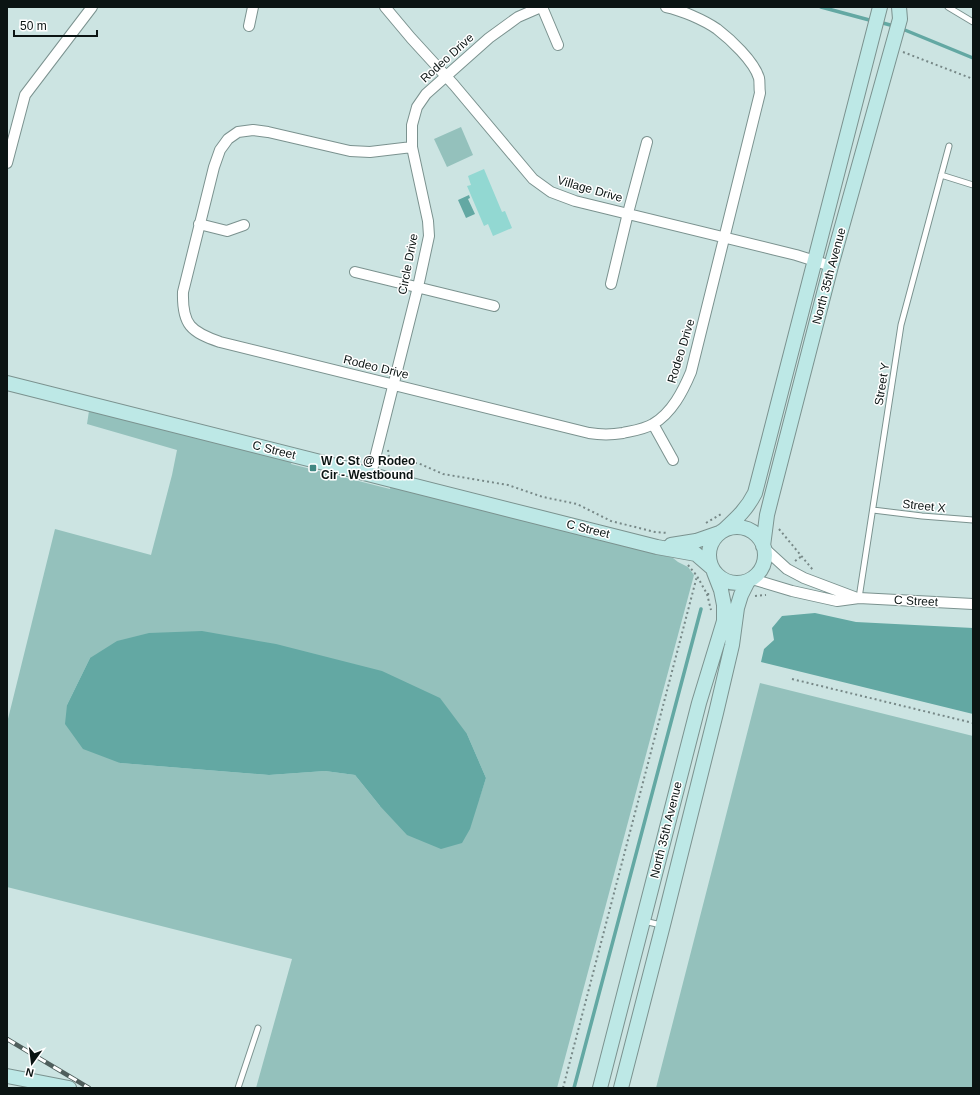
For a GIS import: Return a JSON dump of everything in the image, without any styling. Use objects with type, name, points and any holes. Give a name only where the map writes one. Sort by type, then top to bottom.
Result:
[{"type":"street","points":[[249,26],[254,7]]},
{"type":"street","name":"Village Drive","points":[[385,7],[411,38],[446,75],[533,179],[551,192],[575,201],[628,213],[831,266]]},
{"type":"street","points":[[542,7],[558,45]]},
{"type":"street","name":"Rodeo Drive","points":[[542,7],[518,17],[489,38],[426,94],[417,107],[412,125],[412,147],[370,152],[350,151],[268,132],[253,130],[238,132],[228,139],[220,150],[214,167],[183,292],[183,305],[187,322],[202,336],[220,342],[600,435],[632,431],[653,424],[670,410],[682,393],[691,372],[760,93],[759,77],[752,65],[743,53],[717,29],[705,22],[666,7]]},
{"type":"street","points":[[7,163],[25,95],[89,8]]},
{"type":"street","name":"North 35th Avenue","points":[[721,531],[737,519],[749,505],[755,493],[879,10]]},
{"type":"street","name":"North 35th Avenue","points":[[764,547],[767,515],[831,266],[898,48],[900,13]]},
{"type":"street","points":[[611,284],[647,142]]},
{"type":"street","name":"Circle Drive","points":[[371,474],[418,287],[429,236],[428,221],[412,147]]},
{"type":"street","points":[[200,224],[227,231],[244,225]]},
{"type":"street","points":[[355,272],[494,306]]},
{"type":"street","name":"C Street","points":[[7,383],[657,547],[696,554],[713,570]]},
{"type":"street","points":[[653,424],[673,460]]},
{"type":"street","points":[[733,527],[743,527],[752,531],[759,538],[764,547],[765,557],[763,566],[750,580],[741,583],[726,581],[720,578],[713,570],[709,560],[708,552],[710,545],[721,531],[733,527]]},
{"type":"street","name":"C Street","points":[[657,547],[696,541],[721,531]]},
{"type":"street","name":"C Street","points":[[764,547],[788,569],[804,578],[859,598]]},
{"type":"street","name":"North 35th Avenue","points":[[600,1088],[699,703],[724,621],[722,590],[713,570]]},
{"type":"street","name":"North 35th Avenue","points":[[621,1088],[732,645],[737,608],[741,596],[750,580]]},
{"type":"street","name":"C Street","points":[[750,580],[792,592],[837,601],[859,598],[973,604]]},
{"type":"street","points":[[7,1076],[69,1088]]},
{"type":"lane","points":[[948,7],[973,22]]},
{"type":"lane","name":"Street Y","points":[[859,598],[901,325],[949,146]]},
{"type":"lane","points":[[941,175],[973,185]]},
{"type":"lane","name":"Street X","points":[[873,510],[973,520]]},
{"type":"lane","points":[[643,920],[663,925]]},
{"type":"lane","points":[[238,1088],[258,1028]]},
{"type":"path","points":[[898,48],[973,79]]},
{"type":"path","points":[[390,464],[418,463],[443,474],[508,484],[543,497],[577,504],[611,521],[655,532],[670,533]]},
{"type":"path","points":[[705,524],[712,521],[724,512]]},
{"type":"path","points":[[779,523],[779,529],[814,571]]},
{"type":"path","points":[[790,565],[802,556]]},
{"type":"path","points":[[688,564],[707,594],[710,594]]},
{"type":"path","points":[[563,1088],[697,576]]},
{"type":"path","points":[[752,601],[755,595],[769,594]]},
{"type":"path","points":[[792,679],[973,723]]},
{"type":"green space","points":[[461,127],[473,155],[447,167],[434,139]]},
{"type":"green space","points":[[89,411],[292,461],[291,464],[390,489],[391,485],[673,558],[688,567],[694,575],[557,1088],[256,1088],[292,959],[7,887],[7,723],[55,529],[151,555],[177,450],[87,424]],"holes":[[[90,658],[467,734],[486,778],[479,799],[380,806],[355,775],[325,771],[269,775],[120,763],[67,705]]]},
{"type":"green space","points":[[760,683],[973,736],[973,1088],[656,1088]]},
{"type":"water","points":[[469,195],[470,198],[468,199],[475,214],[466,218],[458,200]]},
{"type":"water","points":[[815,613],[856,622],[973,628],[973,714],[761,662],[764,649],[774,640],[772,628],[782,616]]},
{"type":"water","points":[[202,631],[276,644],[382,671],[440,698],[467,734],[486,778],[470,829],[462,843],[441,849],[407,835],[380,806],[355,775],[325,771],[269,775],[120,763],[83,749],[65,724],[67,705],[90,658],[117,641],[149,633]]},
{"type":"building","points":[[484,169],[502,212],[505,211],[512,228],[493,236],[488,224],[484,226],[467,186],[471,185],[468,176]]},
{"type":"waterway","points":[[821,7],[873,21]]},
{"type":"waterway","points":[[879,22],[894,26]]},
{"type":"waterway","points":[[900,28],[973,58]]},
{"type":"waterway","points":[[574,1088],[701,609]]},
{"type":"railway","points":[[7,1039],[89,1088]]},
{"type":"place","name":"W C St @ Rodeo Cir - Westbound","points":[[313,468]]}]
